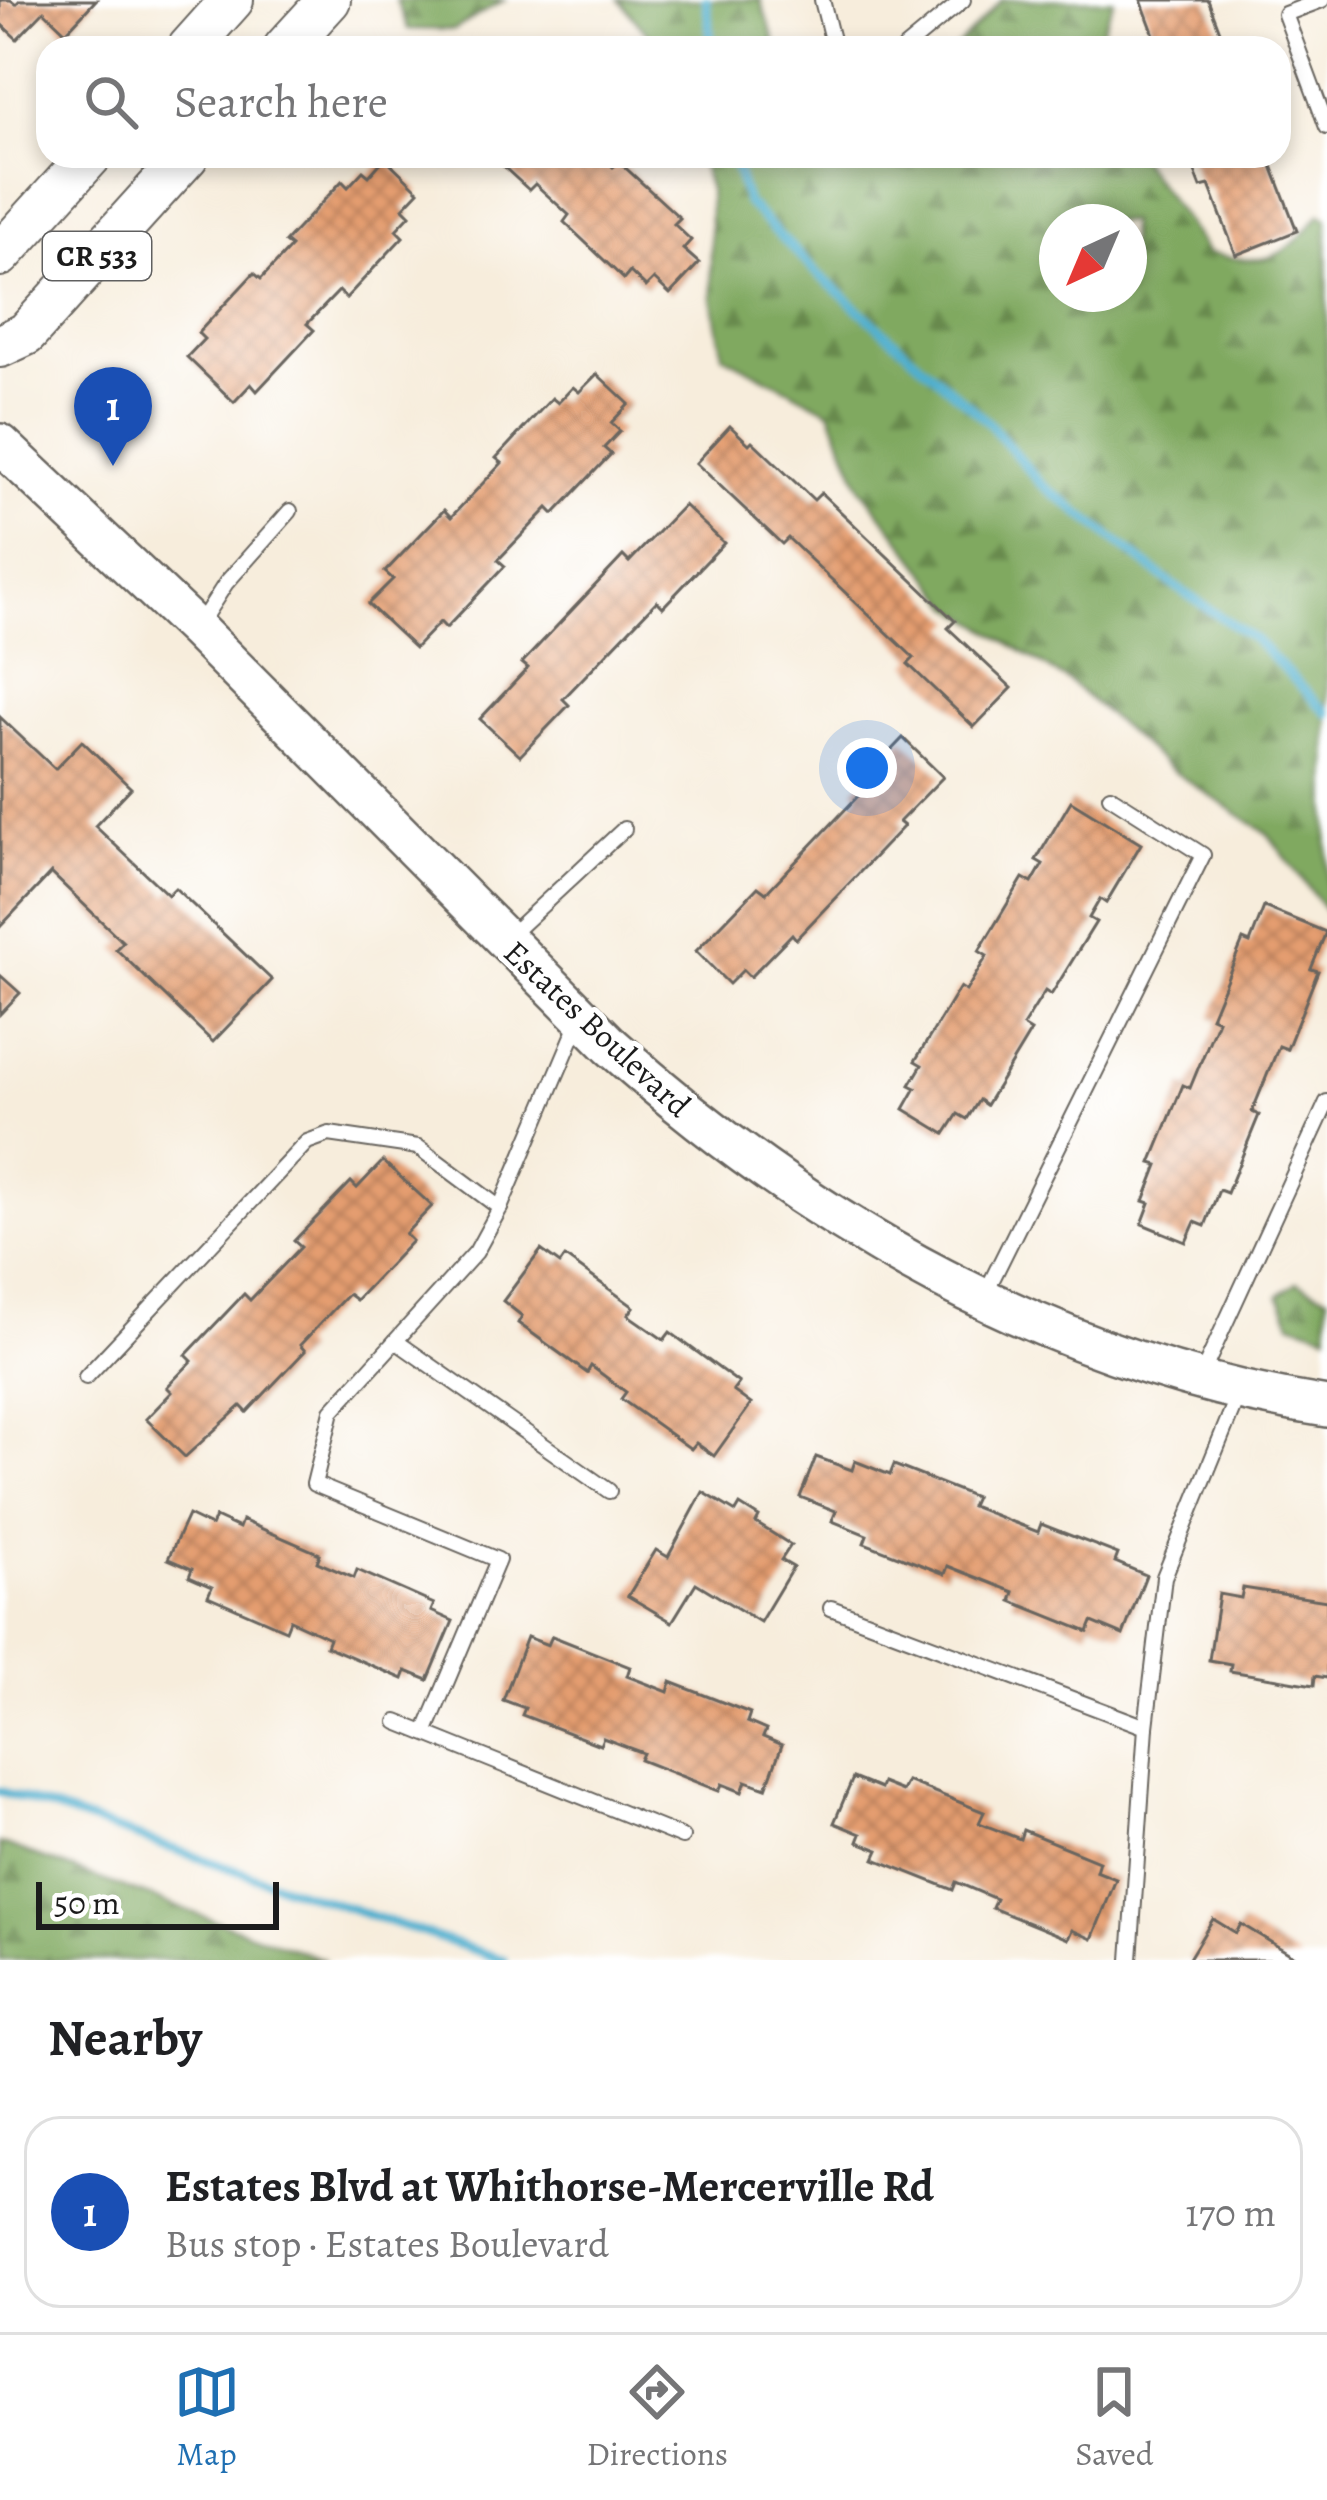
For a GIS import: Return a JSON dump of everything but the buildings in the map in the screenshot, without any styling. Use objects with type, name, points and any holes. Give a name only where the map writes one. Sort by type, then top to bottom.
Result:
[{"type":"main road","points":[[200,36],[232,0]]},
{"type":"main road","points":[[296,36],[329,0]]},
{"type":"main road","name":"CR 533","points":[[0,255],[79,168]]},
{"type":"main road","name":"CR 533","points":[[0,346],[26,334],[177,168]]},
{"type":"street","name":"Estates Boulevard","points":[[0,444],[196,629],[582,1016],[679,1107],[756,1166],[836,1220],[982,1298],[1120,1355],[1200,1379],[1327,1407]]},
{"type":"lane","points":[[821,0],[831,36]]},
{"type":"lane","points":[[920,36],[963,0]]},
{"type":"lane","points":[[1322,0],[1285,14],[1327,127]]},
{"type":"lane","points":[[196,629],[226,583],[290,511]]},
{"type":"lane","points":[[982,1298],[1203,856],[1110,796]]},
{"type":"lane","points":[[505,940],[624,829]]},
{"type":"lane","points":[[425,1733],[498,1560],[314,1484],[332,1411],[476,1252],[500,1208],[582,1016]]},
{"type":"lane","points":[[1200,1379],[1327,1102]]},
{"type":"lane","points":[[86,1376],[307,1142],[329,1134],[418,1147],[500,1208]]},
{"type":"lane","points":[[397,1342],[609,1491]]},
{"type":"lane","points":[[1130,1960],[1146,1726],[1164,1577],[1241,1389]]},
{"type":"lane","points":[[831,1608],[1146,1726]]},
{"type":"lane","points":[[397,1722],[682,1837]]},
{"type":"green space","points":[[396,0],[504,0],[454,30],[408,29]]},
{"type":"green space","points":[[619,0],[760,0],[773,36],[650,36]]},
{"type":"green space","points":[[1002,0],[1114,0],[1103,36],[968,36]]},
{"type":"green space","points":[[703,168],[1147,168],[1208,253],[1245,259],[1283,251],[1320,214],[1327,218],[1327,913],[1268,834],[1170,769],[1071,683],[953,607],[861,488],[830,411],[723,355],[712,299],[709,190]]},
{"type":"green space","points":[[1297,1282],[1327,1296],[1327,1334],[1291,1322],[1279,1295]]},
{"type":"green space","points":[[0,1843],[325,1960],[0,1960]]},
{"type":"waterway","points":[[706,0],[710,36]]},
{"type":"waterway","points":[[736,168],[747,203],[819,275],[988,422],[1040,483],[1173,585],[1255,640],[1327,713]]},
{"type":"waterway","points":[[0,1791],[504,1960]]},
{"type":"place","name":"Estates Blvd at Whithorse-Mercerville Rd","points":[[113,466]]}]
